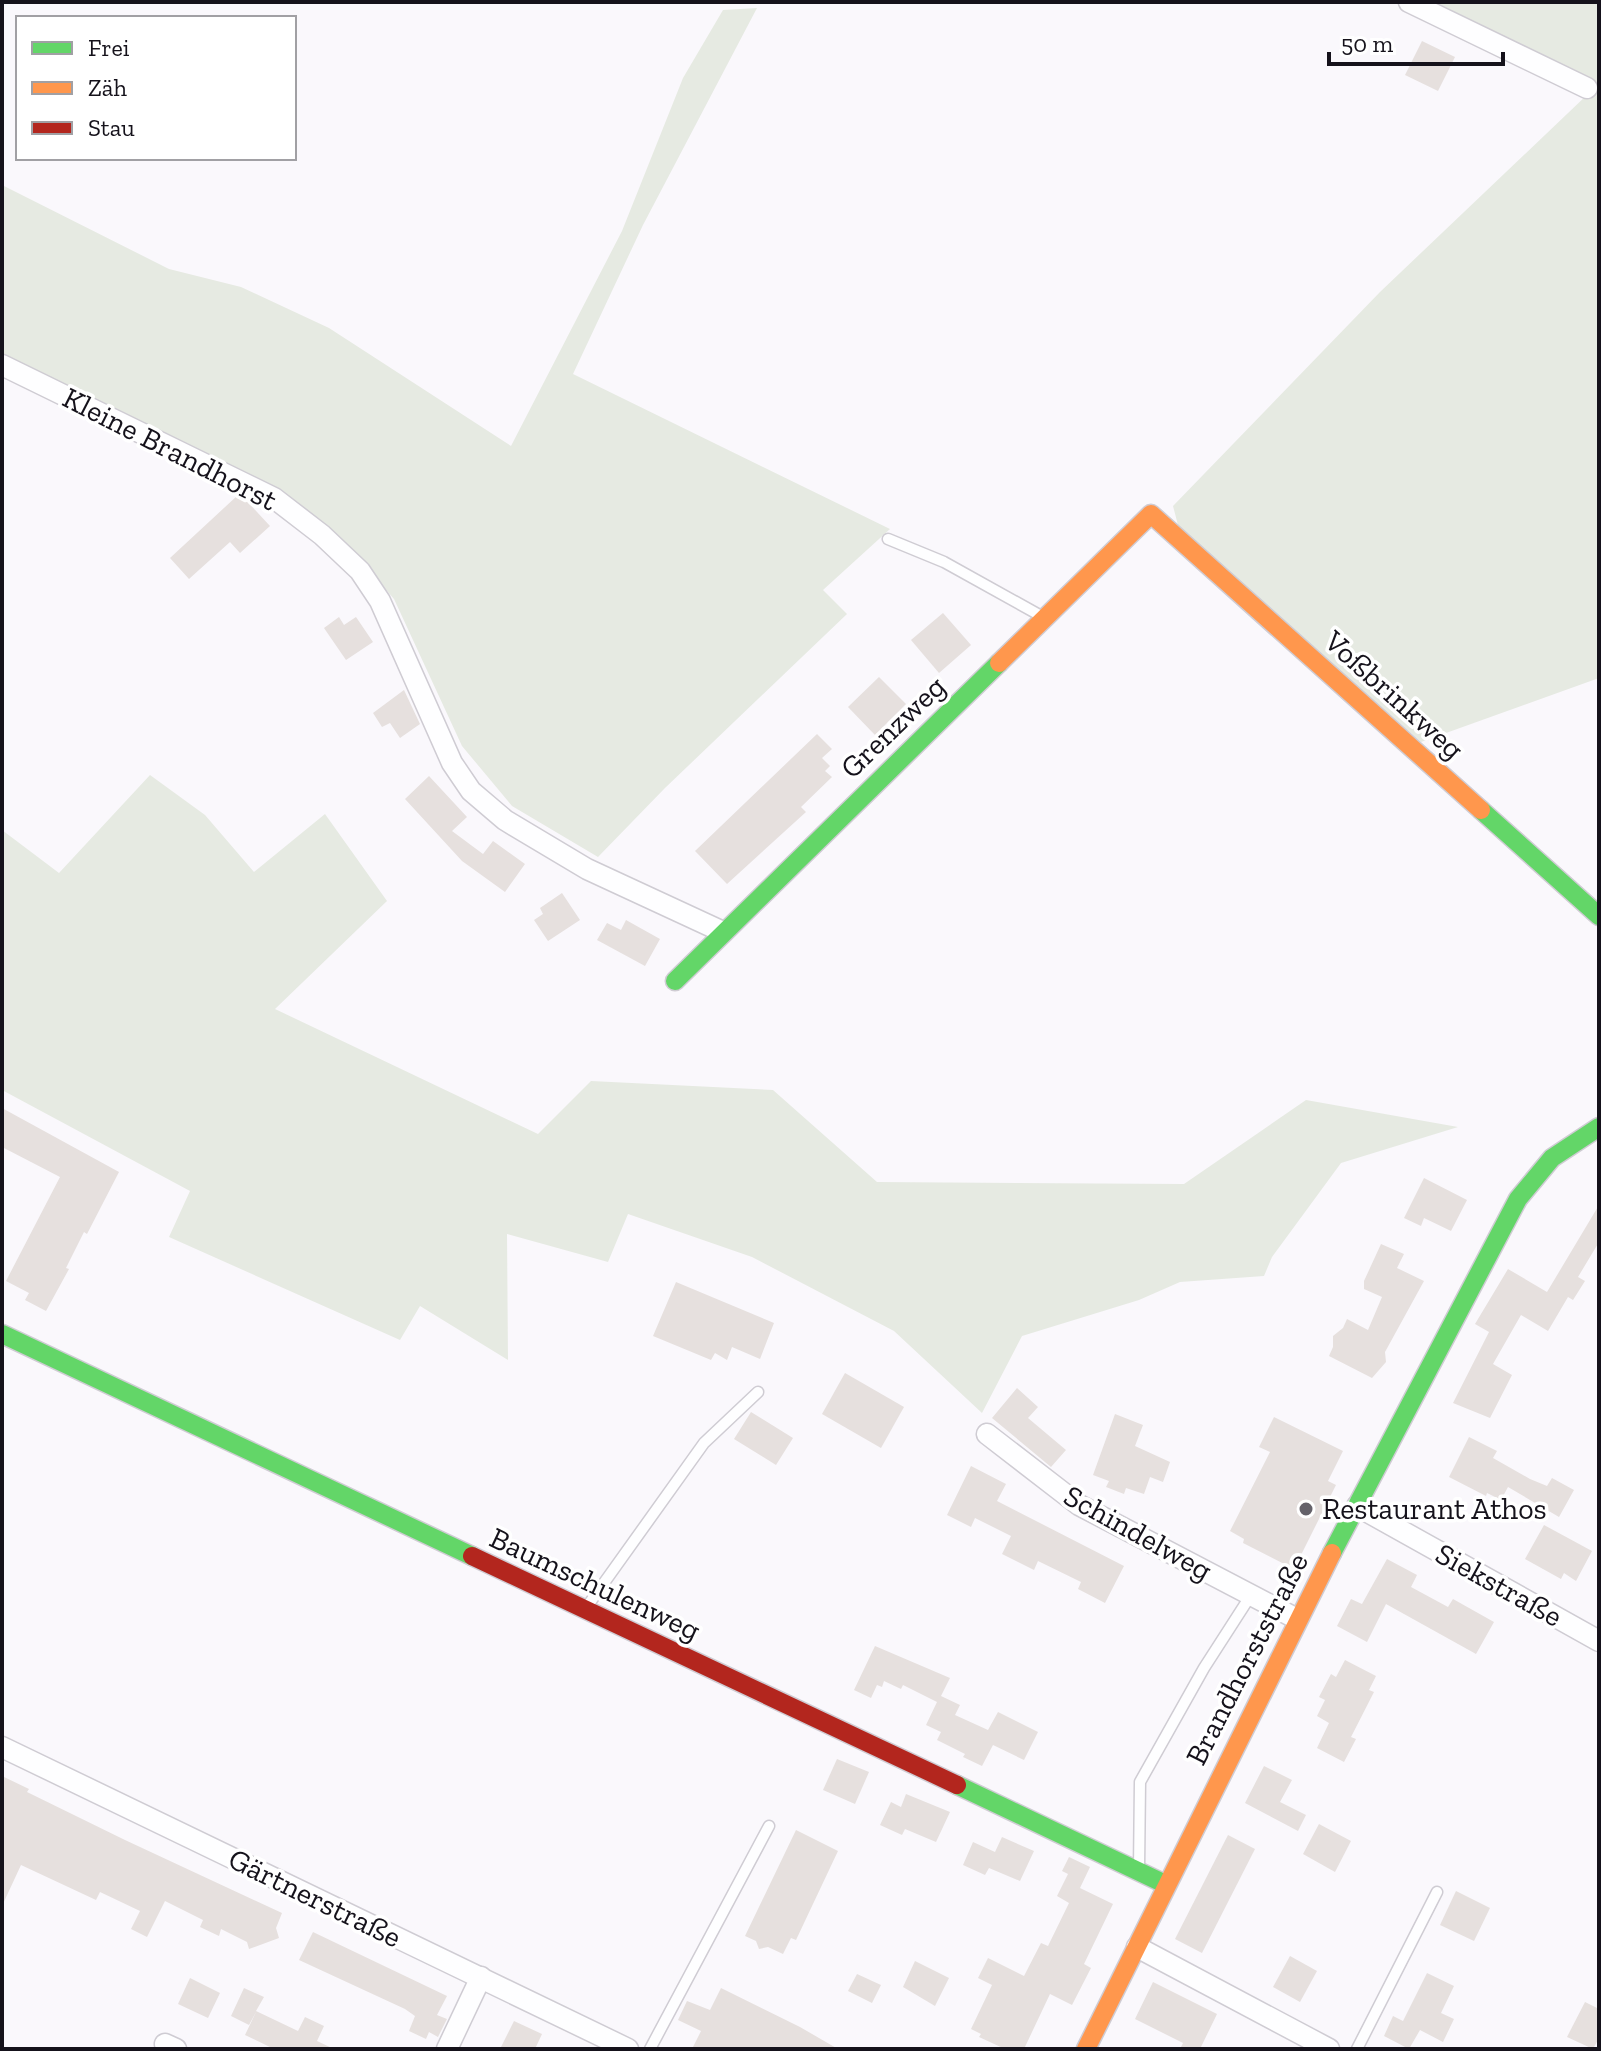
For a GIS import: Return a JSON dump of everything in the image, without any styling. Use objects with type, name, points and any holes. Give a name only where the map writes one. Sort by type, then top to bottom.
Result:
[{"type":"street","points":[[1409,2],[1587,88]]},
{"type":"street","name":"Kleine Brandhorst","points":[[2,365],[274,498],[322,535],[360,571],[380,601],[452,763],[471,791],[505,820],[587,869],[723,932]]},
{"type":"street","name":"Grenzweg","points":[[675,981],[1151,514]]},
{"type":"street","name":"Voßbrinkweg","points":[[1151,514],[1599,916]]},
{"type":"street","name":"Brandhorststraße","points":[[1086,2049],[1297,1619],[1518,1199],[1552,1158],[1599,1127]]},
{"type":"street","name":"Baumschulenweg","points":[[2,1334],[1165,1884]]},
{"type":"street","name":"Schindelweg","points":[[987,1434],[1079,1505],[1297,1619]]},
{"type":"street","name":"Siekstraße","points":[[1357,1506],[1599,1641]]},
{"type":"street","name":"Gärtnerstraße","points":[[2,1747],[628,2049]]},
{"type":"street","points":[[1137,1947],[1329,2049]]},
{"type":"street","points":[[447,2049],[481,1977]]},
{"type":"lane","points":[[888,539],[944,562],[1046,619]]},
{"type":"lane","points":[[585,1610],[704,1443],[758,1392]]},
{"type":"lane","points":[[1139,1871],[1140,1782],[1204,1668],[1251,1595]]},
{"type":"lane","points":[[650,2049],[769,1826]]},
{"type":"lane","points":[[1357,2049],[1437,1892]]},
{"type":"shaded area","points":[[1422,2],[1599,2],[1599,678],[1421,742],[1179,529],[1173,506],[1380,292],[1589,93]]},
{"type":"shaded area","points":[[757,8],[643,225],[573,374],[890,529],[823,590],[847,614],[665,788],[598,857],[512,806],[462,746],[394,599],[347,545],[281,493],[2,353],[2,185],[169,269],[241,287],[329,328],[511,446],[622,231],[683,78],[723,10]]},
{"type":"shaded area","points":[[150,775],[205,815],[254,872],[325,814],[387,901],[275,1009],[538,1134],[591,1081],[773,1090],[877,1182],[1184,1184],[1306,1100],[1458,1127],[1341,1163],[1272,1257],[1264,1276],[1180,1282],[1139,1300],[1022,1336],[982,1413],[894,1331],[752,1257],[628,1214],[608,1262],[507,1234],[508,1360],[420,1306],[400,1340],[169,1237],[190,1191],[2,1090],[2,830],[59,873]]},
{"type":"building","points":[[1422,41],[1455,57],[1438,91],[1405,75]]},
{"type":"building","points":[[238,495],[270,526],[240,553],[230,542],[189,579],[170,558]]},
{"type":"building","points":[[943,613],[971,645],[939,673],[911,640]]},
{"type":"building","points":[[339,617],[344,625],[356,617],[373,642],[346,660],[324,628]]},
{"type":"building","points":[[879,677],[906,704],[875,735],[848,707]]},
{"type":"building","points":[[404,690],[420,724],[400,738],[390,723],[382,727],[373,713]]},
{"type":"building","points":[[817,734],[832,749],[822,758],[830,766],[825,771],[832,777],[801,807],[806,812],[727,884],[695,851]]},
{"type":"building","points":[[429,776],[467,817],[452,831],[483,854],[493,841],[525,864],[505,892],[462,861],[405,799]]},
{"type":"building","points":[[562,893],[580,920],[548,941],[534,920],[543,914],[540,908]]},
{"type":"building","points":[[626,920],[660,939],[645,966],[597,940],[607,923],[621,930]]},
{"type":"building","points":[[2,1108],[119,1172],[87,1234],[84,1232],[66,1268],[69,1269],[46,1311],[25,1300],[29,1293],[6,1281],[60,1177],[2,1147]]},
{"type":"building","points":[[1424,1178],[1467,1200],[1451,1231],[1424,1218],[1421,1226],[1404,1218]]},
{"type":"building","points":[[1599,1205],[1599,1242],[1578,1277],[1585,1281],[1573,1300],[1568,1297],[1548,1331],[1521,1315],[1493,1364],[1512,1375],[1490,1418],[1453,1403],[1489,1332],[1475,1324],[1508,1269],[1547,1292]]},
{"type":"building","points":[[1381,1244],[1404,1254],[1397,1268],[1424,1281],[1385,1352],[1386,1362],[1372,1378],[1329,1356],[1333,1336],[1343,1328],[1347,1319],[1368,1330],[1382,1297],[1364,1289],[1364,1281]]},
{"type":"building","points":[[676,1282],[774,1323],[760,1359],[732,1347],[727,1360],[715,1353],[711,1360],[653,1336]]},
{"type":"building","points":[[845,1373],[904,1407],[881,1448],[822,1414]]},
{"type":"building","points":[[1017,1388],[1038,1407],[1028,1418],[1066,1450],[1051,1467],[992,1418]]},
{"type":"building","points":[[751,1412],[793,1438],[776,1465],[734,1439]]},
{"type":"building","points":[[1115,1414],[1143,1425],[1135,1446],[1170,1462],[1163,1482],[1150,1477],[1144,1494],[1126,1488],[1124,1494],[1106,1487],[1109,1481],[1093,1475]]},
{"type":"building","points":[[1274,1417],[1343,1451],[1328,1481],[1336,1485],[1294,1569],[1243,1543],[1244,1539],[1230,1531],[1270,1452],[1259,1447]]},
{"type":"building","points":[[1469,1437],[1497,1451],[1493,1458],[1530,1479],[1547,1486],[1552,1478],[1574,1490],[1559,1517],[1508,1487],[1501,1500],[1487,1493],[1486,1496],[1449,1477]]},
{"type":"building","points":[[971,1466],[1006,1484],[997,1501],[1124,1566],[1105,1603],[1078,1589],[1081,1582],[1038,1561],[1034,1570],[1002,1554],[1011,1536],[975,1518],[971,1527],[947,1515]]},
{"type":"building","points":[[1544,1525],[1592,1551],[1576,1581],[1564,1573],[1561,1579],[1525,1559]]},
{"type":"building","points":[[1387,1559],[1417,1575],[1411,1587],[1448,1607],[1453,1599],[1494,1622],[1476,1654],[1386,1604],[1367,1642],[1337,1626],[1351,1599],[1362,1604]]},
{"type":"building","points":[[875,1646],[950,1678],[941,1696],[960,1705],[955,1715],[988,1730],[998,1712],[1038,1732],[1024,1760],[993,1745],[982,1766],[963,1757],[965,1754],[937,1740],[941,1732],[926,1725],[937,1702],[903,1685],[901,1689],[884,1681],[882,1687],[877,1685],[871,1698],[854,1690]]},
{"type":"building","points":[[1345,1660],[1376,1676],[1369,1690],[1374,1692],[1351,1737],[1356,1739],[1344,1762],[1317,1748],[1329,1723],[1317,1716],[1325,1700],[1319,1697],[1331,1674],[1336,1677]]},
{"type":"building","points":[[837,1759],[869,1772],[855,1804],[823,1790]]},
{"type":"building","points":[[1264,1766],[1292,1780],[1280,1802],[1306,1815],[1298,1831],[1245,1803]]},
{"type":"building","points":[[2,1776],[29,1789],[27,1792],[125,1840],[282,1913],[276,1928],[279,1938],[249,1949],[247,1942],[221,1929],[219,1936],[200,1927],[203,1920],[165,1901],[147,1937],[131,1929],[140,1911],[100,1892],[96,1900],[21,1865],[2,1906]]},
{"type":"building","points":[[906,1794],[950,1812],[936,1842],[905,1829],[902,1835],[880,1825],[891,1802],[901,1807]]},
{"type":"building","points":[[1319,1824],[1351,1841],[1335,1872],[1303,1854]]},
{"type":"building","points":[[796,1830],[838,1851],[796,1940],[791,1938],[783,1954],[768,1947],[759,1949],[756,1941],[745,1936]]},
{"type":"building","points":[[1228,1835],[1255,1849],[1202,1953],[1175,1939]]},
{"type":"building","points":[[1002,1837],[1034,1851],[1020,1881],[989,1868],[985,1875],[963,1865],[973,1842],[995,1852]]},
{"type":"building","points":[[1069,1857],[1090,1867],[1080,1888],[1113,1904],[1084,1964],[1091,1968],[1072,2005],[1050,1994],[1024,2049],[1005,2049],[979,2037],[981,2034],[971,2029],[992,1985],[978,1978],[988,1958],[1024,1976],[1041,1943],[1048,1946],[1069,1903],[1057,1896],[1068,1874],[1062,1871]]},
{"type":"building","points":[[1456,1891],[1490,1908],[1474,1941],[1440,1925]]},
{"type":"building","points":[[313,1932],[447,1996],[437,2015],[447,2019],[438,2037],[429,2032],[426,2039],[409,2031],[415,2016],[405,2009],[299,1960]]},
{"type":"building","points":[[1290,1956],[1317,1971],[1300,2002],[1273,1987]]},
{"type":"building","points":[[915,1961],[949,1978],[935,2006],[903,1987]]},
{"type":"building","points":[[1427,1973],[1454,1986],[1441,2013],[1454,2019],[1443,2042],[1420,2030],[1409,2049],[1384,2036],[1393,2016],[1403,2021]]},
{"type":"building","points":[[857,1974],[881,1985],[872,2003],[848,1991]]},
{"type":"building","points":[[190,1978],[220,1993],[208,2018],[178,2004]]},
{"type":"building","points":[[1153,1982],[1217,2014],[1200,2049],[1180,2049],[1183,2043],[1135,2019]]},
{"type":"building","points":[[244,1988],[264,1997],[256,2011],[298,2031],[305,2017],[324,2026],[317,2041],[334,2049],[274,2049],[245,2035],[256,2012],[249,2025],[231,2016]]},
{"type":"building","points":[[721,1988],[838,2049],[692,2049],[701,2031],[678,2020],[687,2001],[710,2010]]},
{"type":"building","points":[[1585,2002],[1599,2009],[1599,2038],[1593,2049],[1567,2037]]},
{"type":"building","points":[[514,2021],[542,2034],[535,2049],[500,2049]]},
{"type":"traffic: fast","points":[[675,981],[999,663]]},
{"type":"traffic: fast","points":[[1481,810],[1599,916]]},
{"type":"traffic: fast","points":[[1332,1553],[1518,1199],[1552,1158],[1599,1127]]},
{"type":"traffic: fast","points":[[2,1334],[472,1556]]},
{"type":"traffic: fast","points":[[957,1785],[1165,1884]]},
{"type":"traffic: slow","points":[[999,663],[1151,514],[1481,810]]},
{"type":"traffic: slow","points":[[1086,2049],[1332,1553]]},
{"type":"traffic: jam","points":[[472,1556],[957,1785]]},
{"type":"place","name":"Restaurant Athos","points":[[1306,1509]]}]
